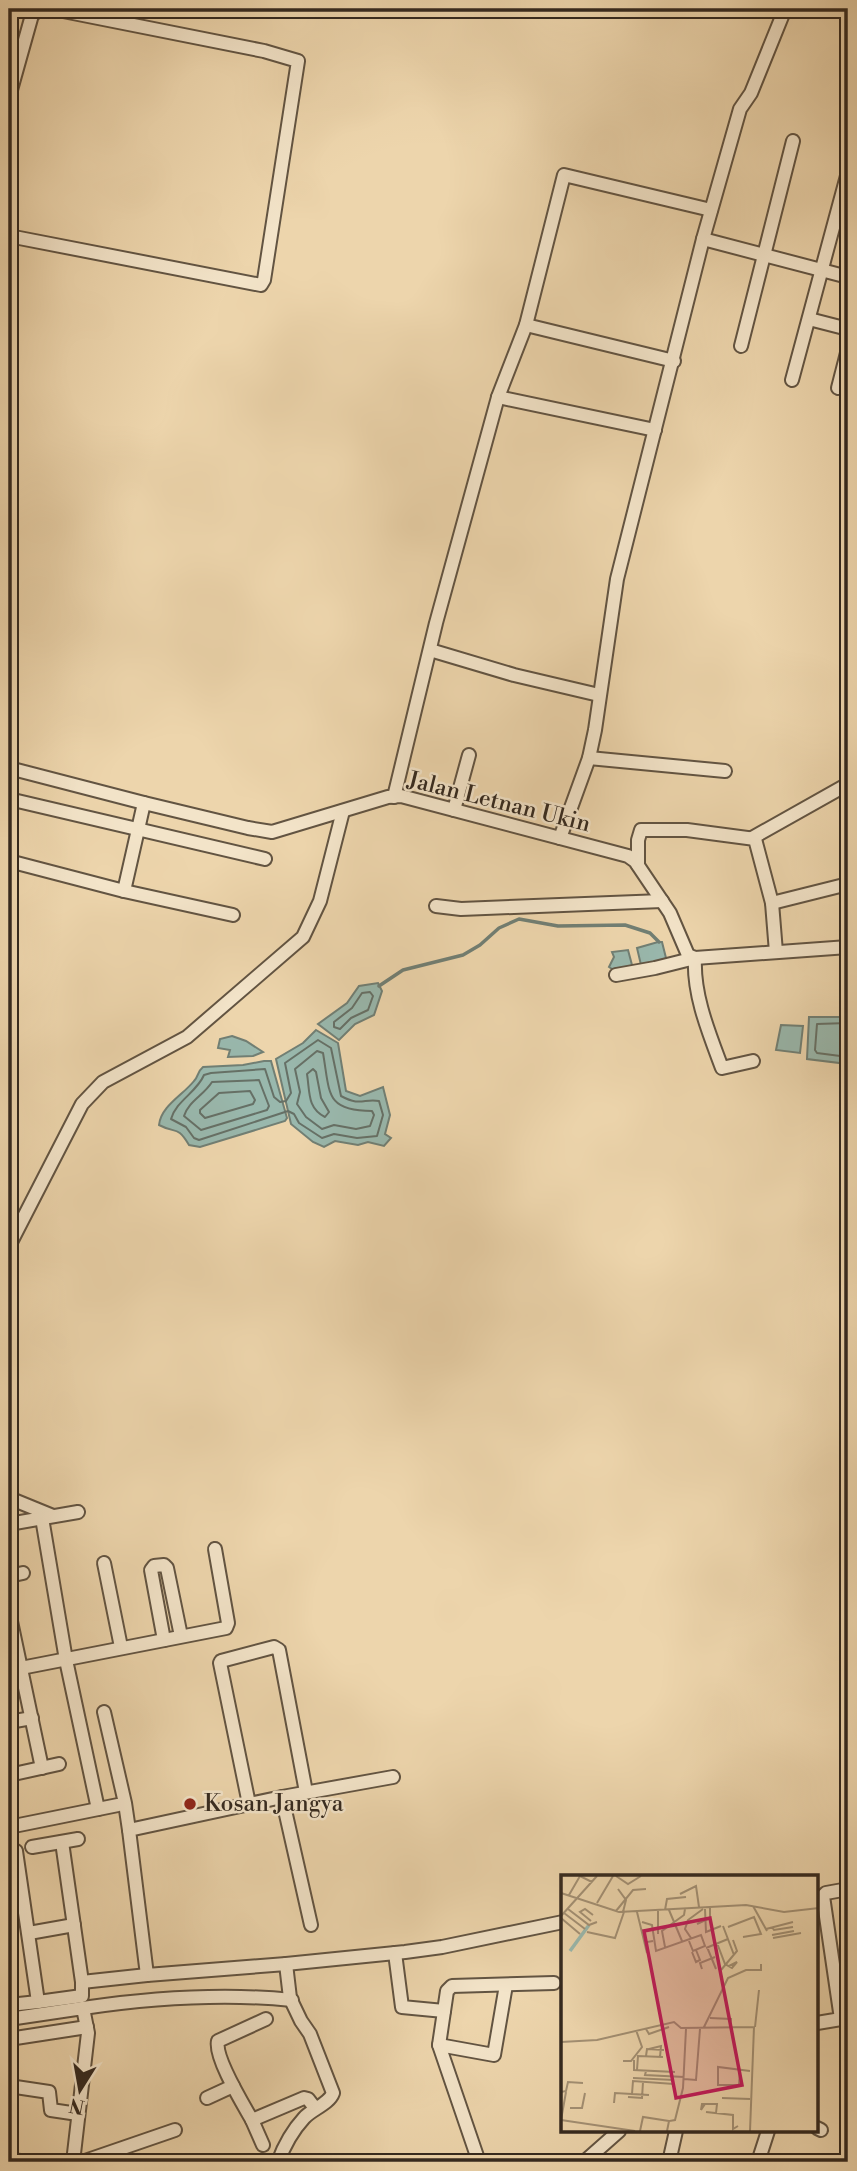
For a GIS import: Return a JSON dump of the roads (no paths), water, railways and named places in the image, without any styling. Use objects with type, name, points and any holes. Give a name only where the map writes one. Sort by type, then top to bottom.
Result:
[{"type":"street","points":[[9,97],[32,15],[40,9]]},
{"type":"street","points":[[9,236],[261,285],[264,280],[298,61],[264,51],[53,9]]},
{"type":"street","points":[[560,838],[589,758],[617,579],[703,239],[740,109],[751,93],[785,9]]},
{"type":"street","points":[[741,346],[793,141]]},
{"type":"street","points":[[394,797],[430,650],[498,397],[526,324],[564,175],[711,210]]},
{"type":"street","points":[[792,380],[848,175]]},
{"type":"street","points":[[835,222],[848,226]]},
{"type":"street","points":[[703,239],[848,277]]},
{"type":"street","points":[[808,319],[848,329]]},
{"type":"street","points":[[526,324],[674,360]]},
{"type":"street","points":[[838,388],[848,349]]},
{"type":"street","points":[[498,397],[654,430]]},
{"type":"street","points":[[430,650],[514,675],[599,695]]},
{"type":"street","points":[[454,810],[469,755]]},
{"type":"street","points":[[589,758],[725,771]]},
{"type":"street","name":"Jalan Letnan Ukin","points":[[9,768],[272,832],[401,796],[628,856],[638,865]]},
{"type":"street","points":[[695,958],[688,955],[662,901],[638,865],[638,840],[641,830],[687,830],[752,838],[848,784]]},
{"type":"street","points":[[9,799],[265,859]]},
{"type":"street","points":[[124,891],[144,803]]},
{"type":"street","points":[[9,1246],[82,1104],[95,1088],[187,1037],[303,937],[320,901],[343,811]]},
{"type":"street","points":[[752,838],[755,839],[772,903],[776,952]]},
{"type":"street","points":[[9,861],[124,891],[233,915]]},
{"type":"street","points":[[772,903],[848,884]]},
{"type":"street","points":[[436,905],[461,909],[662,901]]},
{"type":"street","points":[[616,975],[695,958],[848,947]]},
{"type":"street","points":[[695,958],[694,973],[699,995],[722,1068],[753,1061]]},
{"type":"street","points":[[9,1498],[48,1517]]},
{"type":"street","points":[[9,1524],[78,1512]]},
{"type":"street","points":[[48,1517],[66,1660],[98,1809]]},
{"type":"street","points":[[21,1668],[224,1629],[228,1626],[215,1549]]},
{"type":"street","points":[[104,1563],[121,1647]]},
{"type":"street","points":[[164,1640],[151,1570],[154,1566],[164,1565],[167,1568],[181,1636]]},
{"type":"street","points":[[9,1576],[23,1573]]},
{"type":"street","points":[[10,1620],[42,1768]]},
{"type":"street","points":[[249,1804],[220,1663],[274,1647],[279,1650],[306,1792]]},
{"type":"street","points":[[104,1712],[129,1830],[147,1975]]},
{"type":"street","points":[[9,1722],[32,1718]]},
{"type":"street","points":[[9,1775],[59,1764]]},
{"type":"street","points":[[129,1830],[306,1792],[393,1777]]},
{"type":"street","points":[[282,1797],[312,1925]]},
{"type":"street","points":[[9,1827],[118,1805]]},
{"type":"street","points":[[32,1847],[78,1839]]},
{"type":"street","points":[[9,2005],[82,1996],[62,1842]]},
{"type":"street","points":[[9,1853],[16,1851],[38,2002]]},
{"type":"street","points":[[818,2023],[841,2019],[823,1896],[848,1889]]},
{"type":"street","points":[[82,1982],[395,1953],[442,1947],[561,1922]]},
{"type":"street","points":[[29,1933],[74,1925]]},
{"type":"street","points":[[395,1953],[402,2007],[444,2011]]},
{"type":"street","points":[[278,2162],[293,2131],[315,2108],[330,2099],[333,2091],[310,2034],[289,1995],[286,1964]]},
{"type":"street","points":[[479,2162],[439,2045],[447,1991],[450,1987],[554,1983]]},
{"type":"street","points":[[439,2045],[493,2056],[506,1985]]},
{"type":"street","points":[[9,2019],[119,2002],[236,1997],[292,2000]]},
{"type":"street","points":[[73,2162],[87,2027],[83,2008]]},
{"type":"street","points":[[263,2145],[217,2048],[218,2041],[267,2019]]},
{"type":"street","points":[[9,2039],[87,2027]]},
{"type":"street","points":[[9,2086],[49,2092],[51,2110],[78,2114]]},
{"type":"street","points":[[207,2098],[233,2086]]},
{"type":"street","points":[[252,2120],[304,2098],[315,2108]]},
{"type":"street","points":[[82,2162],[175,2130]]},
{"type":"street","points":[[584,2162],[618,2132]]},
{"type":"street","points":[[669,2162],[676,2132]]},
{"type":"street","points":[[758,2162],[768,2132]]},
{"type":"street","points":[[9,2160],[33,2162]]},
{"type":"water","points":[[662,942],[667,962],[641,965],[637,948]]},
{"type":"water","points":[[628,950],[632,965],[630,967],[609,967],[614,957],[612,952]]},
{"type":"water","points":[[378,983],[382,991],[374,1015],[355,1024],[339,1040],[318,1024],[347,1003],[359,986]]},
{"type":"water","points":[[809,1017],[848,1017],[848,1064],[807,1059]]},
{"type":"water","points":[[781,1025],[803,1026],[800,1053],[776,1050]]},
{"type":"water","points":[[316,1030],[338,1043],[346,1091],[360,1096],[383,1087],[390,1115],[385,1134],[391,1138],[384,1146],[368,1142],[358,1145],[335,1141],[324,1147],[313,1142],[291,1124],[276,1059],[303,1043]]},
{"type":"water","points":[[232,1036],[263,1052],[253,1056],[228,1057],[230,1050],[218,1048],[220,1039]]},
{"type":"water","points":[[271,1061],[287,1118],[285,1121],[200,1147],[189,1145],[179,1132],[159,1125],[168,1106],[194,1081],[203,1067]]},
{"type":"waterway","points":[[379,986],[403,970],[463,955],[480,945],[499,928],[519,919],[558,926],[625,925],[650,933],[659,942]]},
{"type":"place","name":"Kosan Jangya","points":[[190,1804]]}]
